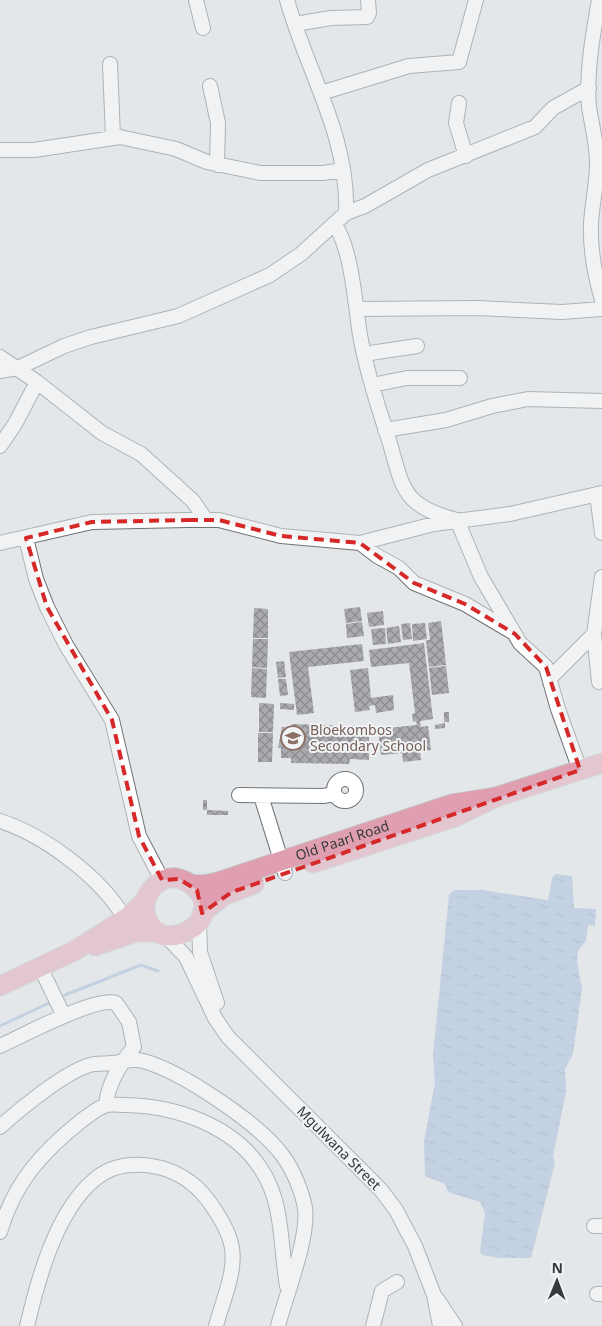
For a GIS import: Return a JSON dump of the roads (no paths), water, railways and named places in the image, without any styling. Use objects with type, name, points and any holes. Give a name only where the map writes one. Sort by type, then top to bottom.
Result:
[{"type":"main road","name":"Old Paarl Road","points":[[0,986],[74,950],[125,918],[146,900],[152,888],[162,880],[179,878],[191,884],[218,882],[282,867],[455,817],[496,797],[602,763]]},
{"type":"main road","name":"Old Paarl Road","points":[[74,950],[136,932],[162,933],[176,936],[187,933],[201,917],[232,892],[282,867]]},
{"type":"main road","points":[[191,884],[201,897],[201,917]]},
{"type":"main road","points":[[146,900],[147,918],[162,933]]},
{"type":"street","points":[[196,0],[203,28]]},
{"type":"street","points":[[287,0],[338,140],[344,170],[346,213]]},
{"type":"street","points":[[295,24],[331,18],[367,17],[369,14],[368,0]]},
{"type":"street","points":[[321,93],[408,66],[459,62],[476,0]]},
{"type":"street","points":[[599,0],[597,46],[589,88],[589,106],[597,146],[597,166],[591,225],[592,249],[602,300]]},
{"type":"street","points":[[110,64],[113,137]]},
{"type":"street","points":[[210,86],[218,123],[217,165]]},
{"type":"street","points":[[0,371],[18,368],[64,346],[90,337],[178,316],[270,275],[301,254],[346,213],[365,206],[428,170],[535,127],[553,108],[589,88]]},
{"type":"street","points":[[459,103],[456,123],[466,156]]},
{"type":"street","points":[[0,150],[34,150],[113,137],[144,141],[176,149],[217,165],[260,173],[314,173],[344,170]]},
{"type":"street","points":[[336,224],[341,233],[357,309],[364,354],[400,481],[405,491],[416,503],[429,511],[457,520],[481,578],[520,643],[546,667],[558,709],[580,770]]},
{"type":"street","points":[[357,309],[477,308],[562,312],[602,309]]},
{"type":"street","points":[[364,354],[417,346]]},
{"type":"street","points":[[0,357],[37,382],[102,433],[141,454],[193,501],[206,520]]},
{"type":"street","points":[[372,385],[407,378],[460,378]]},
{"type":"street","points":[[0,446],[15,424],[37,382]]},
{"type":"street","points":[[385,430],[446,420],[518,400],[602,401]]},
{"type":"street","points":[[0,543],[92,522],[206,520],[238,524],[281,536],[360,543],[457,520],[510,514],[599,493],[602,533]]},
{"type":"street","points":[[26,538],[36,579],[51,615],[66,645],[112,720],[138,836],[162,880]]},
{"type":"street","points":[[360,543],[377,556],[399,568],[414,583],[465,604],[515,634]]},
{"type":"street","points":[[599,682],[594,634],[602,577]]},
{"type":"street","points":[[550,678],[594,634]]},
{"type":"street","points":[[239,795],[323,796],[335,794]]},
{"type":"street","points":[[260,796],[282,867]]},
{"type":"street","points":[[0,821],[36,835],[84,870],[125,918]]},
{"type":"street","name":"Mgulwana Street","points":[[201,917],[199,943],[203,963],[215,997],[236,1043]]},
{"type":"street","name":"Mgulwana Street","points":[[162,933],[186,957],[214,1018],[228,1038],[236,1043],[267,1078],[381,1190],[396,1210],[415,1246],[434,1294],[440,1326]]},
{"type":"street","points":[[40,967],[64,1016]]},
{"type":"street","points":[[0,1046],[64,1016],[103,1001],[116,1003],[129,1022],[134,1047],[123,1060],[107,1093],[106,1105]]},
{"type":"street","points":[[0,1127],[33,1100],[73,1074],[90,1065],[112,1064],[123,1060],[144,1061],[189,1083],[238,1114],[265,1136],[283,1156],[301,1194],[306,1225],[278,1326]]},
{"type":"street","points":[[0,1232],[16,1189],[37,1162],[56,1141],[106,1105],[137,1105],[180,1113],[202,1120],[242,1147],[260,1167],[272,1192],[281,1227],[287,1292]]},
{"type":"street","points":[[27,1326],[45,1261],[65,1218],[80,1194],[95,1179],[114,1167],[131,1164],[169,1172],[190,1182],[213,1207],[228,1235],[232,1249],[232,1268],[216,1326]]},
{"type":"street","points":[[373,1326],[382,1291],[397,1282]]},
{"type":"street","name":"Mgulwana Street","points":[[434,1294],[455,1326]]},
{"type":"water","points":[[555,874],[572,876],[574,908],[596,909],[595,926],[588,925],[586,941],[578,951],[577,961],[582,989],[573,1054],[565,1069],[566,1092],[553,1156],[555,1163],[531,1258],[500,1258],[482,1255],[480,1251],[485,1213],[480,1202],[448,1192],[445,1184],[425,1176],[424,1141],[435,1083],[433,1055],[449,895],[454,890],[481,890],[548,900],[552,878]]},
{"type":"waterway","points":[[65,995],[141,965],[158,971]]},
{"type":"waterway","points":[[0,1026],[49,1003]]},
{"type":"place","name":"Bloekombos Secondary School","points":[[293,738]]}]
